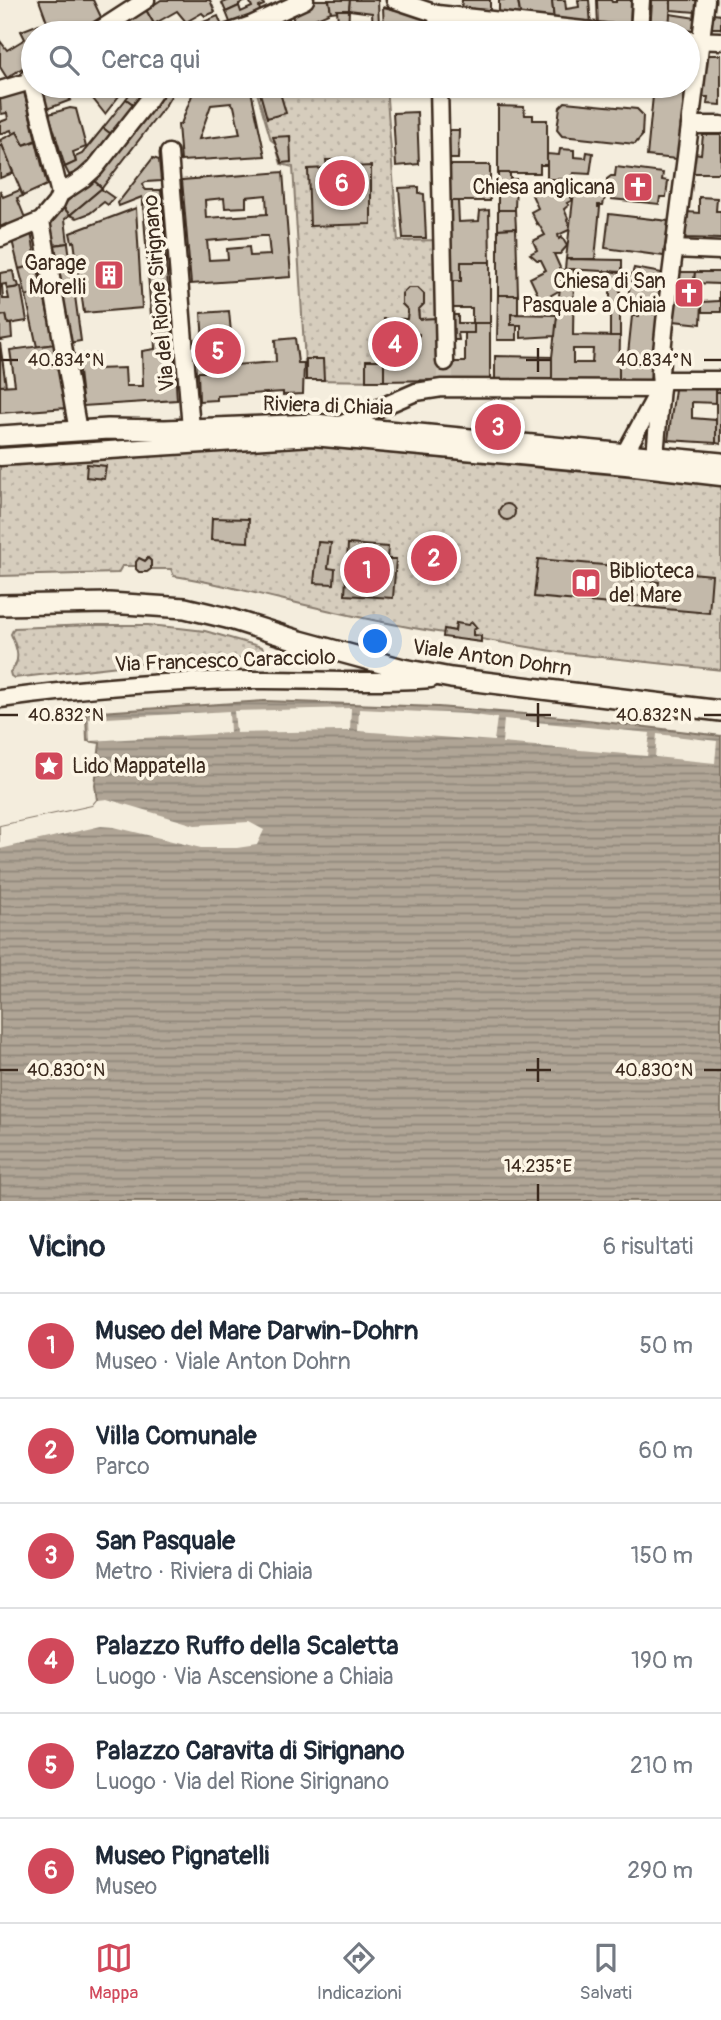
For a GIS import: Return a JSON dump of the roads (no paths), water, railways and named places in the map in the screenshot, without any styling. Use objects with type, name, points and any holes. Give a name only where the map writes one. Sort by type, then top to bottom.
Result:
[{"type":"main road","name":"Riviera di Chiaia","points":[[0,436],[108,429],[191,429],[294,423],[340,425],[625,453],[655,464],[721,464]]},
{"type":"main road","name":"Viale Anton Dohrn","points":[[0,606],[109,603],[185,608],[403,669],[451,678],[721,711]]},
{"type":"street","points":[[114,21],[146,0]]},
{"type":"street","points":[[260,21],[304,0]]},
{"type":"street","points":[[640,21],[641,0]]},
{"type":"street","points":[[700,21],[706,0]]},
{"type":"street","points":[[402,2],[437,14],[501,21]]},
{"type":"street","points":[[437,14],[437,21]]},
{"type":"street","points":[[700,41],[721,41]]},
{"type":"street","points":[[0,90],[21,81]]},
{"type":"street","points":[[37,98],[60,194]]},
{"type":"street","points":[[0,238],[41,220],[60,194],[95,168],[150,98]]},
{"type":"street","points":[[439,98],[445,362]]},
{"type":"street","points":[[655,464],[661,355],[691,98]]},
{"type":"street","points":[[690,125],[721,125]]},
{"type":"street","name":"Via del Rione Sirignano","points":[[169,153],[191,429]]},
{"type":"street","points":[[41,220],[78,431]]},
{"type":"street","points":[[674,250],[721,251]]},
{"type":"street","points":[[625,453],[664,381],[721,380]]},
{"type":"street","points":[[340,425],[416,392],[445,384],[660,388]]},
{"type":"street","name":"Riviera di Chiaia","points":[[0,457],[313,437],[583,462],[655,464],[721,477]]},
{"type":"street","name":"Via Francesco Caracciolo","points":[[0,699],[195,681],[400,681],[451,678]]},
{"type":"tunnel","points":[[445,362],[445,380]]},
{"type":"place","name":"Museo Pignatelli","points":[[342,183]]},
{"type":"place","name":"Chiesa anglicana","points":[[638,187]]},
{"type":"place","name":"Garage Morelli","points":[[109,275]]},
{"type":"place","name":"Chiesa di San Pasquale a Chiaia","points":[[689,293]]},
{"type":"place","name":"Palazzo Ruffo della Scaletta","points":[[395,344]]},
{"type":"place","name":"Palazzo Caravita di Sirignano","points":[[218,351]]},
{"type":"place","name":"San Pasquale","points":[[498,427]]},
{"type":"place","name":"Villa Comunale","points":[[434,558]]},
{"type":"place","name":"Museo del Mare Darwin-Dohrn","points":[[367,570]]},
{"type":"place","name":"Biblioteca del Mare","points":[[586,583]]},
{"type":"place","name":"Lido Mappatella","points":[[49,766]]}]
